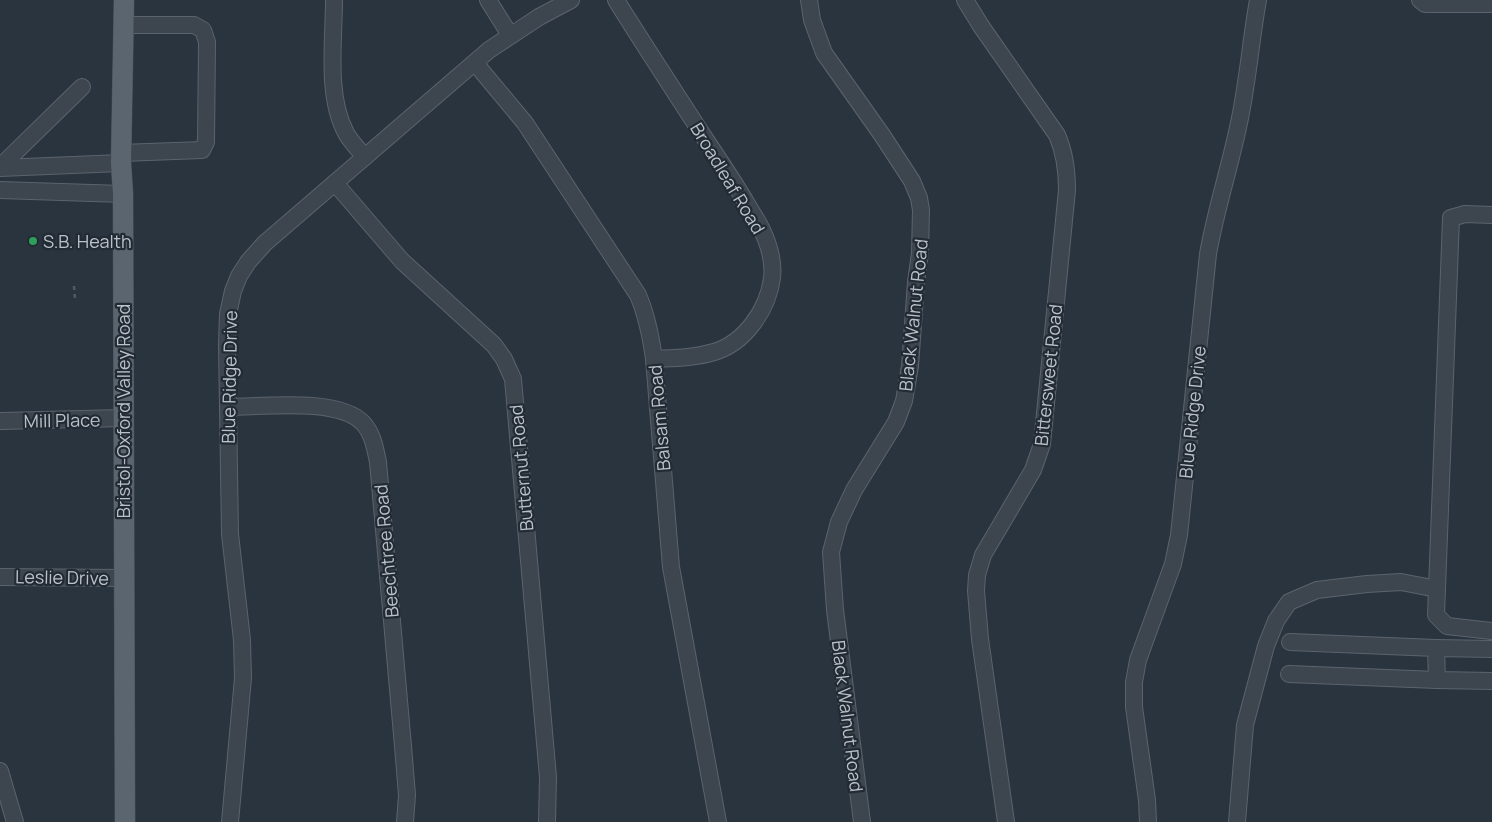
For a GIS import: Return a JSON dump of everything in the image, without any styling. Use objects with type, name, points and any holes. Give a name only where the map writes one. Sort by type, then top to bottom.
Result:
[{"type":"main road","name":"Bristol-Oxford Valley Road","points":[[124,0],[121,158],[123,194],[125,822]]},
{"type":"street","points":[[334,0],[333,77],[335,98],[345,132],[351,142],[365,157]]},
{"type":"street","points":[[488,0],[510,35]]},
{"type":"street","name":"Blue Ridge Drive","points":[[230,822],[243,678],[242,640],[230,534],[226,344],[228,314],[233,291],[239,276],[248,262],[265,243],[475,62],[510,35],[571,0]]},
{"type":"street","name":"Broadleaf Road","points":[[616,0],[758,222],[769,249],[772,264],[772,278],[768,296],[761,312],[746,331],[735,341],[715,352],[694,357],[654,359]]},
{"type":"street","name":"Black Walnut Road","points":[[809,0],[812,20],[824,53],[912,181],[919,198],[921,210],[920,253],[910,366],[904,400],[892,430],[854,490],[839,522],[831,552],[836,619],[862,822]]},
{"type":"street","name":"Bittersweet Road","points":[[966,0],[981,26],[1056,135],[1064,154],[1067,190],[1042,444],[1033,470],[983,555],[977,575],[976,591],[980,638],[1006,822]]},
{"type":"street","name":"Blue Ridge Drive","points":[[1148,822],[1147,800],[1134,707],[1134,682],[1138,660],[1173,564],[1179,536],[1208,254],[1240,117],[1258,0]]},
{"type":"street","points":[[1420,0],[1425,4],[1447,2],[1492,4]]},
{"type":"street","points":[[0,168],[202,150],[206,142],[206,42],[203,30],[194,25],[123,25]]},
{"type":"street","name":"Balsam Road","points":[[475,62],[525,123],[638,295],[645,312],[652,340],[654,359],[671,567],[718,822]]},
{"type":"street","points":[[0,168],[82,87]]},
{"type":"street","name":"Butternut Road","points":[[334,183],[402,261],[494,345],[504,359],[513,379],[548,777],[547,822]]},
{"type":"street","points":[[0,190],[123,194]]},
{"type":"street","points":[[1492,215],[1465,214],[1451,218],[1436,615],[1446,626],[1492,631]]},
{"type":"street","name":"Beechtree Road","points":[[228,407],[299,406],[340,410],[350,413],[362,422],[370,433],[378,462],[405,766],[407,795],[405,822]]},
{"type":"street","name":"Mill Place","points":[[0,421],[123,418]]},
{"type":"street","name":"Leslie Drive","points":[[0,577],[124,578]]},
{"type":"street","points":[[1237,822],[1244,725],[1266,646],[1276,621],[1289,602],[1317,590],[1368,584],[1401,582],[1437,589]]},
{"type":"street","points":[[1290,642],[1492,649]]},
{"type":"street","points":[[1436,648],[1437,680]]},
{"type":"street","points":[[1289,674],[1492,681]]},
{"type":"street","points":[[0,770],[3,788],[15,822]]},
{"type":"path","points":[[74,286],[75,299]]},
{"type":"place","name":"S.B. Health","points":[[33,241]]}]
